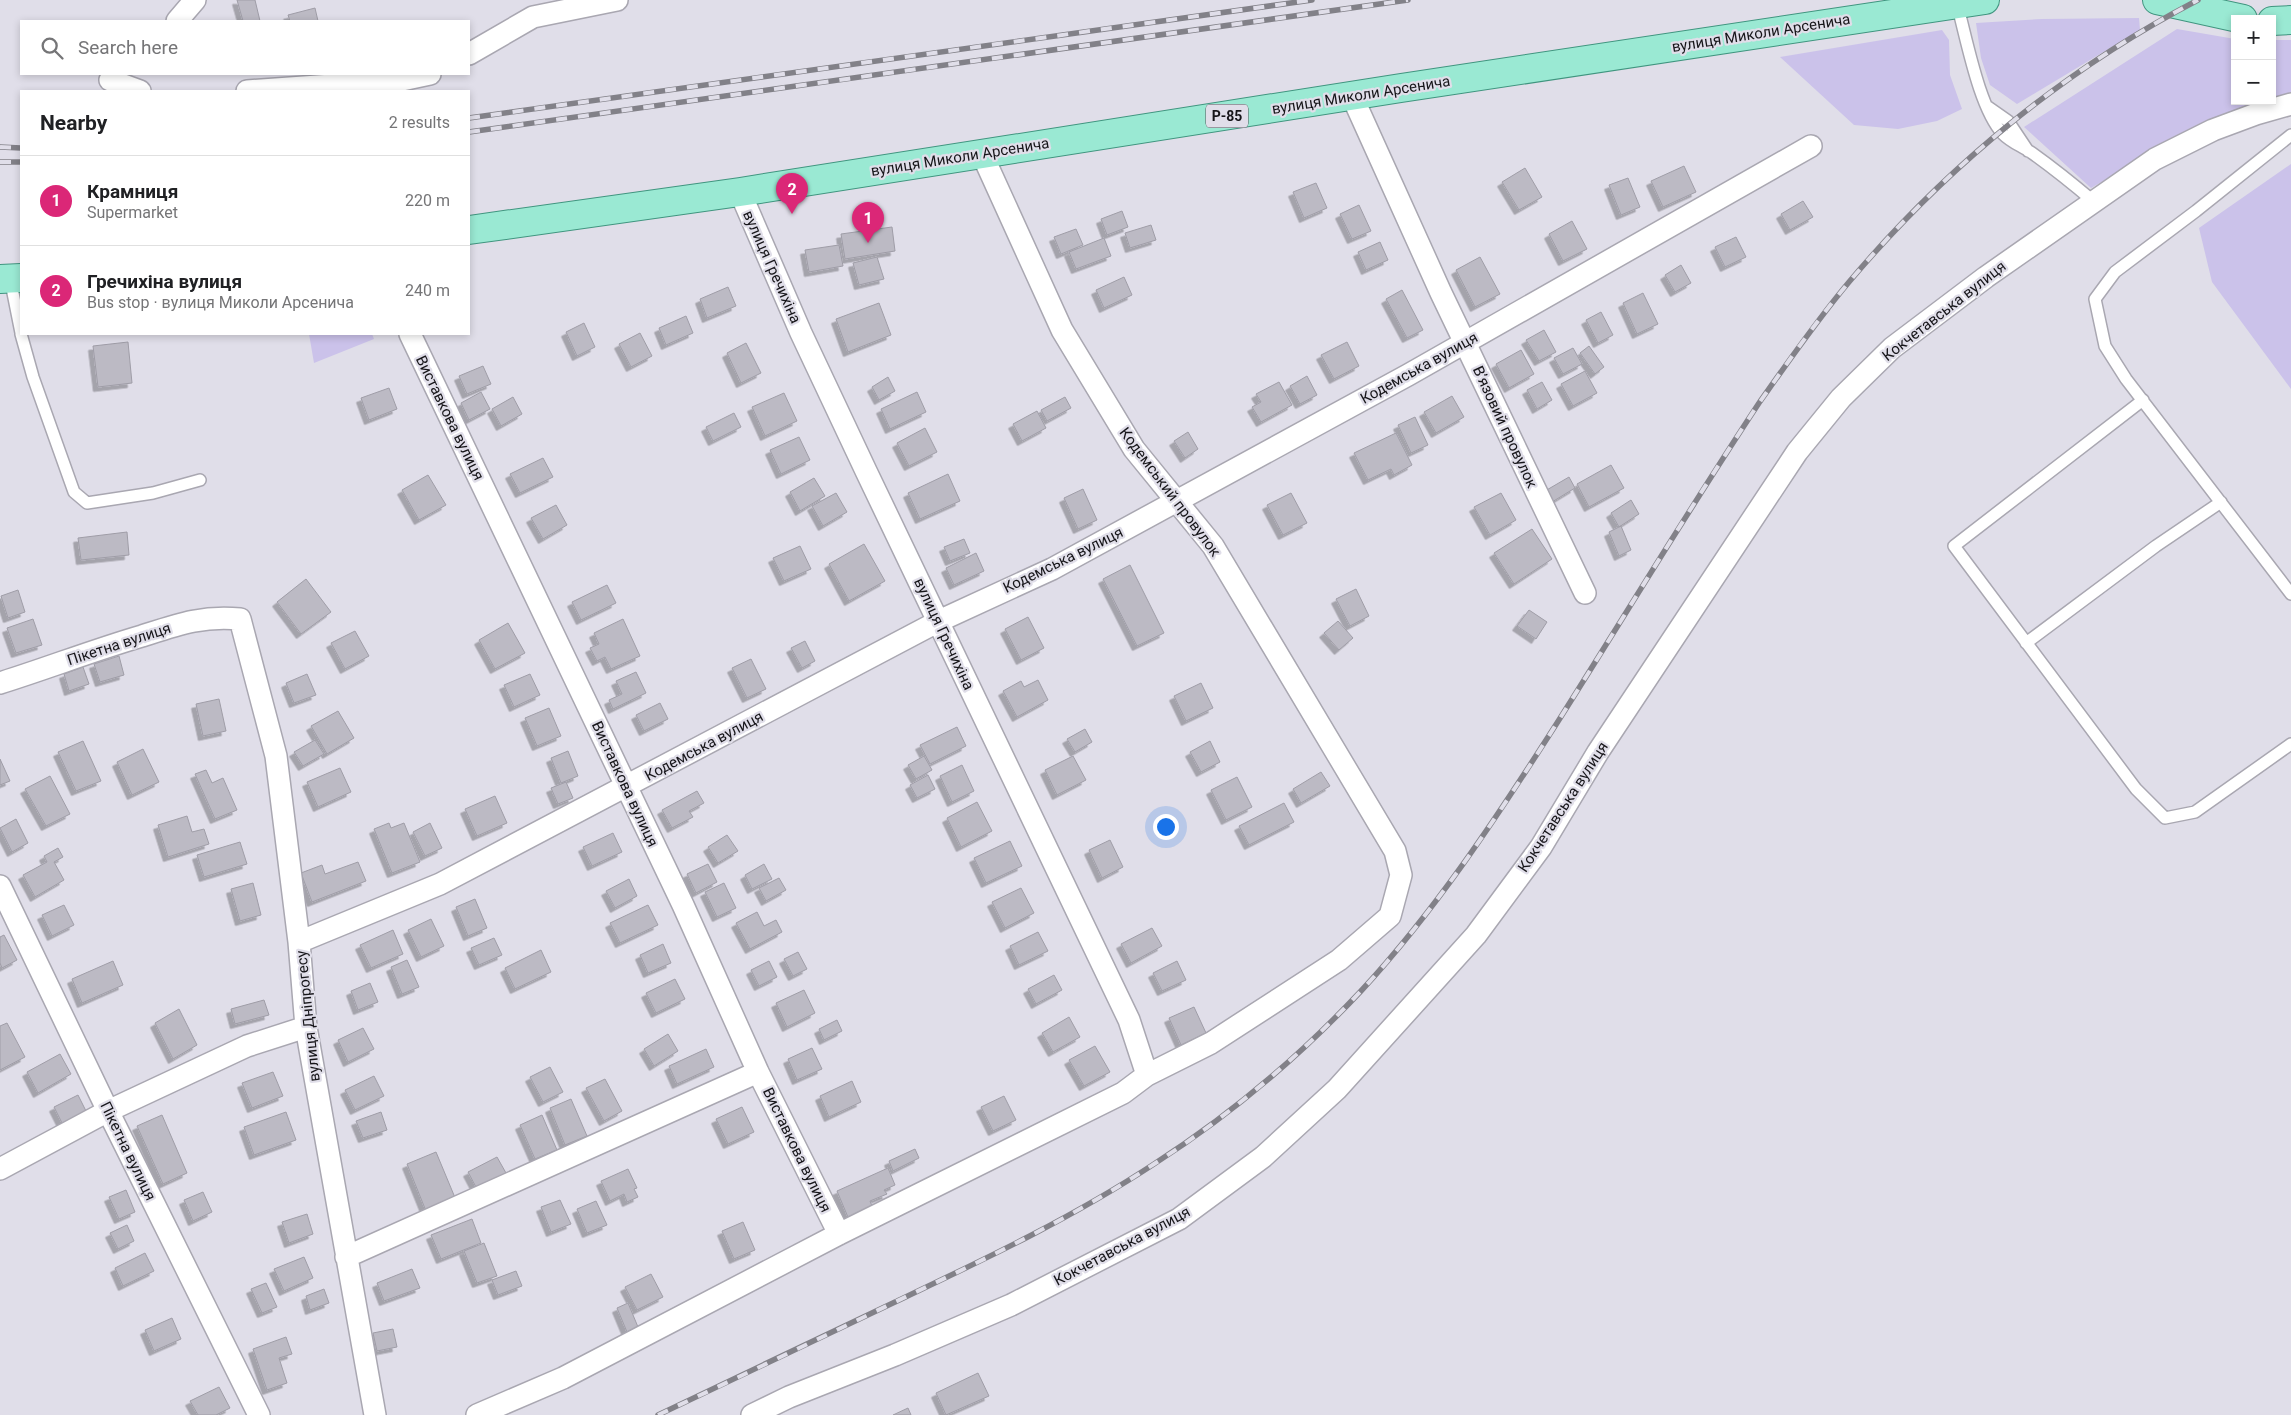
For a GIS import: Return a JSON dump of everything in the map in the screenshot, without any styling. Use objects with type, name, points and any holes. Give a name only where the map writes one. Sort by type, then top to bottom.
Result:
[{"type":"main road","name":"вулиця Миколи Арсенича","points":[[470,230],[740,192],[1352,96],[1985,0]]},
{"type":"main road","points":[[2157,0],[2231,16]]},
{"type":"main road","points":[[2276,21],[2291,20]]},
{"type":"street","points":[[178,20],[195,0]]},
{"type":"street","points":[[470,53],[534,17],[617,0]]},
{"type":"street","points":[[262,90],[402,80],[425,75]]},
{"type":"street","name":"Вʼязовий провулок","points":[[1352,96],[1465,343],[1585,593]]},
{"type":"street","name":"Кокчетавська вулиця","points":[[752,1415],[789,1397],[895,1355],[1011,1305],[1179,1220],[1263,1158],[1337,1089],[1476,935],[1541,846],[1604,744],[1796,452],[1841,398],[1892,348],[1986,277],[2155,159],[2182,144],[2256,114],[2291,104]]},
{"type":"street","name":"Кодемська вулиця","points":[[299,942],[440,884],[626,788],[939,621],[1052,569],[1465,343],[1811,146]]},
{"type":"street","name":"Кодемський провулок","points":[[982,154],[1062,330],[1134,449],[1214,546],[1395,851],[1401,875],[1390,916],[1340,960],[1211,1043],[1147,1075]]},
{"type":"street","name":"вулиця Гречихіна","points":[[740,192],[805,342],[939,621],[979,710],[1129,1020],[1147,1075]]},
{"type":"street","name":"Виставкова вулиця","points":[[410,335],[683,905],[758,1072],[839,1234]]},
{"type":"street","name":"Пікетна вулиця","points":[[0,683],[112,645],[198,619],[220,617],[240,619]]},
{"type":"street","name":"вулиця Дніпрогесу","points":[[240,619],[276,756],[299,942],[306,1027],[375,1415]]},
{"type":"street","name":"Пікетна вулиця","points":[[0,886],[108,1111],[259,1415]]},
{"type":"street","points":[[0,1169],[108,1111],[247,1046],[306,1027]]},
{"type":"street","points":[[346,1257],[758,1072]]},
{"type":"street","points":[[477,1415],[563,1378],[839,1234],[1115,1096],[1147,1075]]},
{"type":"lane","points":[[1957,4],[1978,81],[1988,107],[2002,133],[2013,143],[2062,174],[2093,201]]},
{"type":"lane","points":[[2291,135],[2196,211],[2115,272],[2095,299],[2105,346],[2143,400],[2291,594]]},
{"type":"lane","points":[[10,278],[20,328]]},
{"type":"lane","points":[[22,335],[33,377],[74,492],[87,503],[152,493],[200,480]]},
{"type":"lane","points":[[2143,400],[1954,546],[2136,789],[2165,818],[2195,812],[2291,744]]},
{"type":"lane","points":[[2026,643],[2156,546],[2221,502]]},
{"type":"shaded area","points":[[2139,18],[2140,30],[2017,104],[1990,85],[1981,58],[1976,23],[2042,19]]},
{"type":"shaded area","points":[[2177,29],[2231,38],[2231,105],[2270,105],[2171,142],[2091,188],[2024,127]]},
{"type":"shaded area","points":[[1942,30],[1949,40],[1950,75],[1962,109],[1937,121],[1898,129],[1854,125],[1780,57]]},
{"type":"shaded area","points":[[2276,40],[2291,40],[2291,97],[2276,103]]},
{"type":"shaded area","points":[[2291,164],[2291,389],[2212,282],[2199,228]]},
{"type":"shaded area","points":[[309,335],[372,335],[374,339],[314,363]]},
{"type":"building","points":[[237,0],[255,0],[260,20],[243,20]]},
{"type":"building","points":[[315,8],[318,20],[290,20],[288,15]]},
{"type":"building","points":[[1684,166],[1696,192],[1663,207],[1651,181]]},
{"type":"building","points":[[1525,168],[1542,197],[1519,210],[1502,182]]},
{"type":"building","points":[[1628,178],[1640,207],[1621,215],[1609,185]]},
{"type":"building","points":[[1316,183],[1327,208],[1304,218],[1293,192]]},
{"type":"building","points":[[1803,201],[1813,217],[1790,230],[1781,214]]},
{"type":"building","points":[[1359,205],[1371,231],[1352,239],[1340,214]]},
{"type":"building","points":[[1122,211],[1128,227],[1107,235],[1101,219]]},
{"type":"building","points":[[1572,221],[1587,249],[1563,261],[1549,234]]},
{"type":"building","points":[[1151,225],[1156,240],[1130,248],[1125,233]]},
{"type":"building","points":[[892,227],[895,251],[845,259],[841,234]]},
{"type":"building","points":[[1076,229],[1083,245],[1061,254],[1054,237]]},
{"type":"building","points":[[1736,237],[1746,257],[1725,267],[1715,247]]},
{"type":"building","points":[[1104,238],[1111,256],[1076,269],[1069,252]]},
{"type":"building","points":[[1380,242],[1388,260],[1366,270],[1358,252]]},
{"type":"building","points":[[839,245],[843,266],[809,272],[805,250]]},
{"type":"building","points":[[877,257],[884,279],[859,285],[853,263]]},
{"type":"building","points":[[1480,257],[1500,294],[1475,307],[1456,270]]},
{"type":"building","points":[[1681,265],[1691,283],[1675,292],[1665,275]]},
{"type":"building","points":[[1124,277],[1132,295],[1104,308],[1096,290]]},
{"type":"building","points":[[728,287],[736,306],[707,318],[700,299]]},
{"type":"building","points":[[1402,290],[1423,330],[1407,338],[1386,299]]},
{"type":"building","points":[[1643,293],[1658,324],[1637,334],[1623,303]]},
{"type":"building","points":[[879,303],[891,335],[848,352],[836,319]]},
{"type":"building","points":[[1601,312],[1613,335],[1598,343],[1586,320]]},
{"type":"building","points":[[686,316],[693,333],[666,345],[659,328]]},
{"type":"building","points":[[584,323],[595,347],[577,356],[566,332]]},
{"type":"building","points":[[1544,330],[1556,352],[1539,361],[1526,340]]},
{"type":"building","points":[[640,333],[652,356],[631,367],[619,344]]},
{"type":"building","points":[[128,342],[132,383],[98,387],[93,346]]},
{"type":"building","points":[[1347,342],[1359,366],[1334,379],[1321,355]]},
{"type":"building","points":[[746,343],[761,373],[741,383],[727,353]]},
{"type":"building","points":[[1589,346],[1604,367],[1595,374],[1580,353]]},
{"type":"building","points":[[1573,348],[1582,364],[1563,374],[1554,358]]},
{"type":"building","points":[[1521,350],[1534,374],[1509,388],[1496,364]]},
{"type":"building","points":[[483,366],[491,384],[467,394],[459,376]]},
{"type":"building","points":[[1585,371],[1597,393],[1573,406],[1561,384]]},
{"type":"building","points":[[1307,376],[1317,395],[1300,404],[1290,386]]},
{"type":"building","points":[[888,377],[895,391],[879,400],[872,387]]},
{"type":"building","points":[[1279,382],[1292,405],[1261,422],[1252,407],[1261,402],[1256,394]]},
{"type":"building","points":[[1542,382],[1552,400],[1537,409],[1527,390]]},
{"type":"building","points":[[389,388],[397,409],[369,420],[361,398]]},
{"type":"building","points":[[481,392],[490,409],[469,420],[461,403]]},
{"type":"building","points":[[917,392],[926,412],[890,429],[881,409]]},
{"type":"building","points":[[784,393],[797,421],[765,436],[752,407]]},
{"type":"building","points":[[1452,396],[1464,417],[1436,433],[1424,412]]},
{"type":"building","points":[[513,397],[522,414],[501,426],[492,409]]},
{"type":"building","points":[[1065,397],[1071,408],[1047,421],[1041,410]]},
{"type":"building","points":[[1037,411],[1046,428],[1022,441],[1013,424]]},
{"type":"building","points":[[734,413],[741,427],[713,441],[706,427]]},
{"type":"building","points":[[1415,417],[1428,445],[1411,453],[1398,425]]},
{"type":"building","points":[[925,428],[937,452],[909,466],[897,443]]},
{"type":"building","points":[[1188,432],[1198,449],[1185,458],[1174,441]]},
{"type":"building","points":[[1396,433],[1412,465],[1394,475],[1391,469],[1368,480],[1354,453]]},
{"type":"building","points":[[799,437],[810,460],[781,474],[770,450]]},
{"type":"building","points":[[543,458],[553,477],[520,493],[510,474]]},
{"type":"building","points":[[1611,465],[1624,488],[1589,507],[1577,484]]},
{"type":"building","points":[[948,474],[960,501],[920,519],[908,493]]},
{"type":"building","points":[[428,475],[446,505],[419,520],[402,490]]},
{"type":"building","points":[[1569,477],[1575,488],[1552,502],[1545,491]]},
{"type":"building","points":[[814,478],[825,496],[800,511],[790,492]]},
{"type":"building","points":[[1083,489],[1097,520],[1078,529],[1064,498]]},
{"type":"building","points":[[836,493],[847,512],[823,526],[812,506]]},
{"type":"building","points":[[1291,493],[1307,523],[1283,535],[1267,505]]},
{"type":"building","points":[[1501,493],[1516,520],[1490,535],[1474,507]]},
{"type":"building","points":[[1631,500],[1639,514],[1619,527],[1611,513]]},
{"type":"building","points":[[556,505],[567,525],[543,539],[531,518]]},
{"type":"building","points":[[1621,526],[1631,550],[1619,556],[1609,532]]},
{"type":"building","points":[[1532,529],[1552,559],[1514,584],[1494,553]]},
{"type":"building","points":[[127,532],[129,555],[81,560],[78,538]]},
{"type":"building","points":[[964,539],[970,553],[950,561],[944,547]]},
{"type":"building","points":[[864,544],[885,581],[849,601],[829,564]]},
{"type":"building","points":[[800,546],[811,569],[784,581],[773,558]]},
{"type":"building","points":[[976,553],[984,571],[954,585],[946,568]]},
{"type":"building","points":[[1130,565],[1164,633],[1137,646],[1103,579]]},
{"type":"building","points":[[306,579],[331,612],[301,634],[277,602]]},
{"type":"building","points":[[607,585],[616,603],[581,620],[572,602]]},
{"type":"building","points":[[1356,589],[1369,616],[1350,626],[1336,599]]},
{"type":"building","points":[[18,590],[25,612],[8,618],[1,596]]},
{"type":"building","points":[[1529,610],[1547,622],[1536,639],[1517,626]]},
{"type":"building","points":[[1028,617],[1044,648],[1021,660],[1005,629]]},
{"type":"building","points":[[33,619],[42,645],[16,653],[7,628]]},
{"type":"building","points":[[623,619],[640,656],[611,669],[605,657],[597,661],[590,648],[599,644],[594,633]]},
{"type":"building","points":[[1338,621],[1353,638],[1339,650],[1324,633]]},
{"type":"building","points":[[508,623],[525,653],[495,669],[479,640]]},
{"type":"building","points":[[355,631],[369,656],[345,669],[331,643]]},
{"type":"building","points":[[805,641],[815,661],[802,668],[791,648]]},
{"type":"building","points":[[119,656],[124,675],[100,682],[94,664]]},
{"type":"building","points":[[751,659],[766,689],[747,698],[732,668]]},
{"type":"building","points":[[83,667],[89,684],[69,691],[64,674]]},
{"type":"building","points":[[636,672],[646,693],[613,709],[609,700],[622,694],[616,681]]},
{"type":"building","points":[[307,674],[316,695],[294,703],[286,683]]},
{"type":"building","points":[[530,674],[540,695],[514,707],[504,685]]},
{"type":"building","points":[[1038,680],[1048,700],[1017,717],[1003,691],[1021,681],[1024,687]]},
{"type":"building","points":[[1201,683],[1213,708],[1186,721],[1174,696]]},
{"type":"building","points":[[219,699],[226,731],[203,736],[196,704]]},
{"type":"building","points":[[660,703],[668,719],[644,731],[636,715]]},
{"type":"building","points":[[549,708],[561,736],[537,746],[525,718]]},
{"type":"building","points":[[338,711],[354,738],[327,754],[311,726]]},
{"type":"building","points":[[957,727],[966,746],[930,764],[920,745]]},
{"type":"building","points":[[1085,729],[1092,742],[1075,752],[1067,739]]},
{"type":"building","points":[[315,740],[324,754],[303,766],[294,752]]},
{"type":"building","points":[[83,741],[101,781],[76,791],[58,752]]},
{"type":"building","points":[[1210,741],[1220,762],[1201,772],[1190,752]]},
{"type":"building","points":[[143,749],[159,782],[132,795],[117,762]]},
{"type":"building","points":[[568,751],[578,776],[561,783],[551,758]]},
{"type":"building","points":[[924,756],[932,770],[916,779],[908,765]]},
{"type":"building","points":[[1073,756],[1086,780],[1057,795],[1045,770]]},
{"type":"building","points":[[0,759],[10,781],[0,785]]},
{"type":"building","points":[[962,765],[974,791],[952,802],[940,776]]},
{"type":"building","points":[[340,768],[351,792],[318,807],[307,782]]},
{"type":"building","points":[[206,770],[212,783],[223,778],[237,810],[215,819],[195,774]]},
{"type":"building","points":[[1321,772],[1330,786],[1301,803],[1293,789]]},
{"type":"building","points":[[928,775],[935,789],[917,798],[910,785]]},
{"type":"building","points":[[50,776],[70,814],[46,826],[25,789]]},
{"type":"building","points":[[1237,777],[1252,807],[1226,820],[1211,790]]},
{"type":"building","points":[[566,782],[573,798],[558,804],[551,788]]},
{"type":"building","points":[[697,791],[704,803],[689,811],[693,817],[672,828],[662,810]]},
{"type":"building","points":[[495,796],[507,823],[477,836],[465,809]]},
{"type":"building","points":[[977,802],[992,831],[961,847],[947,818]]},
{"type":"building","points":[[1284,803],[1294,822],[1249,845],[1239,826]]},
{"type":"building","points":[[187,816],[192,832],[204,829],[209,844],[168,857],[158,825]]},
{"type":"building","points":[[16,819],[28,843],[12,852],[0,828]]},
{"type":"building","points":[[389,823],[391,828],[404,823],[420,862],[392,873],[374,829]]},
{"type":"building","points":[[430,823],[442,848],[425,856],[413,832]]},
{"type":"building","points":[[613,833],[622,852],[592,866],[583,847]]},
{"type":"building","points":[[727,835],[738,851],[718,863],[708,847]]},
{"type":"building","points":[[1110,840],[1123,867],[1102,878],[1089,850]]},
{"type":"building","points":[[1010,841],[1022,866],[986,883],[974,858]]},
{"type":"building","points":[[240,842],[247,864],[204,877],[197,855]]},
{"type":"building","points":[[58,848],[63,857],[54,862],[64,880],[35,897],[23,875],[47,862],[44,856]]},
{"type":"building","points":[[358,862],[366,881],[312,902],[301,873],[322,865],[325,874]]},
{"type":"building","points":[[708,864],[717,882],[696,893],[687,874]]},
{"type":"building","points":[[764,864],[772,879],[752,889],[745,875]]},
{"type":"building","points":[[779,878],[786,890],[766,901],[759,888]]},
{"type":"building","points":[[629,879],[637,896],[615,908],[606,891]]},
{"type":"building","points":[[253,883],[261,915],[240,921],[231,889]]},
{"type":"building","points":[[724,883],[736,908],[717,917],[705,892]]},
{"type":"building","points":[[1021,888],[1034,913],[1005,928],[992,902]]},
{"type":"building","points":[[475,899],[487,928],[468,936],[456,907]]},
{"type":"building","points":[[64,905],[74,925],[52,936],[42,915]]},
{"type":"building","points":[[648,905],[658,925],[620,943],[610,923]]},
{"type":"building","points":[[757,912],[764,926],[776,920],[782,932],[750,949],[736,923]]},
{"type":"building","points":[[431,919],[444,946],[421,957],[408,930]]},
{"type":"building","points":[[1152,928],[1162,946],[1131,963],[1121,944]]},
{"type":"building","points":[[393,930],[403,954],[371,968],[360,945]]},
{"type":"building","points":[[1038,932],[1048,951],[1019,965],[1010,946]]},
{"type":"building","points":[[4,935],[17,960],[2,968],[0,963],[0,937]]},
{"type":"building","points":[[494,938],[502,955],[479,965],[471,948]]},
{"type":"building","points":[[663,944],[671,963],[648,973],[640,955]]},
{"type":"building","points":[[541,950],[551,972],[515,989],[505,968]]},
{"type":"building","points":[[798,952],[807,969],[793,976],[784,959]]},
{"type":"building","points":[[407,960],[419,987],[402,994],[391,967]]},
{"type":"building","points":[[113,961],[123,985],[82,1003],[72,979]]},
{"type":"building","points":[[769,961],[777,977],[759,986],[751,970]]},
{"type":"building","points":[[1177,961],[1186,980],[1162,991],[1153,973]]},
{"type":"building","points":[[1054,975],[1062,990],[1036,1004],[1028,989]]},
{"type":"building","points":[[675,979],[685,999],[656,1013],[646,993]]},
{"type":"building","points":[[370,983],[378,1002],[358,1010],[351,991]]},
{"type":"building","points":[[804,990],[815,1013],[787,1027],[776,1003]]},
{"type":"building","points":[[264,1000],[269,1015],[235,1024],[231,1009]]},
{"type":"building","points":[[1194,1007],[1206,1033],[1181,1045],[1169,1018]]},
{"type":"building","points":[[179,1009],[197,1045],[173,1059],[155,1023]]},
{"type":"building","points":[[1069,1017],[1080,1037],[1053,1052],[1042,1033]]},
{"type":"building","points":[[837,1020],[842,1031],[824,1040],[819,1029]]},
{"type":"building","points":[[7,1023],[25,1057],[0,1070],[0,1026]]},
{"type":"building","points":[[363,1028],[374,1049],[348,1062],[338,1040]]},
{"type":"building","points":[[668,1034],[678,1051],[654,1066],[644,1049]]},
{"type":"building","points":[[1095,1046],[1110,1072],[1084,1086],[1069,1060]]},
{"type":"building","points":[[812,1048],[822,1069],[797,1080],[788,1059]]},
{"type":"building","points":[[706,1049],[714,1067],[677,1084],[669,1066]]},
{"type":"building","points":[[60,1054],[71,1074],[38,1093],[27,1072]]},
{"type":"building","points":[[550,1067],[563,1092],[543,1102],[530,1077]]},
{"type":"building","points":[[273,1072],[283,1096],[252,1108],[242,1083]]},
{"type":"building","points":[[374,1076],[384,1096],[355,1110],[345,1090]]},
{"type":"building","points":[[605,1079],[622,1111],[604,1121],[586,1088]]},
{"type":"building","points":[[852,1081],[861,1102],[829,1117],[820,1096]]},
{"type":"building","points":[[78,1095],[88,1115],[64,1127],[54,1107]]},
{"type":"building","points":[[1004,1096],[1016,1120],[993,1131],[981,1107]]},
{"type":"building","points":[[571,1099],[587,1136],[565,1145],[550,1108]]},
{"type":"building","points":[[742,1107],[754,1132],[728,1144],[716,1119]]},
{"type":"building","points":[[286,1112],[296,1140],[254,1155],[244,1127]]},
{"type":"building","points":[[381,1112],[387,1130],[363,1138],[356,1121]]},
{"type":"building","points":[[162,1115],[187,1173],[163,1184],[137,1126]]},
{"type":"building","points":[[542,1115],[557,1150],[535,1159],[520,1125]]},
{"type":"building","points":[[915,1149],[919,1158],[893,1171],[889,1161]]},
{"type":"building","points":[[436,1152],[456,1200],[426,1211],[407,1164]]},
{"type":"building","points":[[497,1157],[506,1173],[477,1189],[468,1172]]},
{"type":"building","points":[[888,1168],[895,1185],[884,1190],[887,1194],[870,1201],[874,1211],[850,1222],[837,1191]]},
{"type":"building","points":[[628,1169],[637,1188],[634,1189],[638,1197],[627,1202],[624,1194],[610,1201],[601,1181]]},
{"type":"building","points":[[126,1190],[135,1212],[119,1219],[109,1197]]},
{"type":"building","points":[[203,1192],[212,1212],[193,1221],[184,1200]]},
{"type":"building","points":[[560,1200],[571,1224],[551,1232],[541,1207]]},
{"type":"building","points":[[596,1201],[607,1225],[587,1233],[577,1209]]},
{"type":"building","points":[[307,1214],[313,1234],[289,1243],[282,1222]]},
{"type":"building","points":[[472,1219],[481,1243],[441,1259],[431,1235]]},
{"type":"building","points":[[743,1222],[755,1250],[734,1259],[722,1231]]},
{"type":"building","points":[[127,1225],[134,1241],[118,1249],[110,1233]]},
{"type":"building","points":[[484,1243],[497,1276],[477,1283],[464,1251]]},
{"type":"building","points":[[145,1253],[154,1271],[123,1286],[115,1268]]},
{"type":"building","points":[[304,1257],[313,1278],[284,1291],[274,1269]]},
{"type":"building","points":[[412,1269],[420,1288],[384,1301],[377,1283]]},
{"type":"building","points":[[516,1271],[522,1286],[498,1295],[492,1280]]},
{"type":"building","points":[[651,1274],[663,1297],[637,1310],[625,1287]]},
{"type":"building","points":[[266,1283],[277,1307],[262,1313],[251,1289]]},
{"type":"building","points":[[324,1289],[329,1303],[310,1310],[306,1296]]},
{"type":"building","points":[[628,1303],[638,1327],[627,1332],[617,1308]]},
{"type":"building","points":[[172,1318],[181,1339],[154,1351],[145,1330]]},
{"type":"building","points":[[393,1329],[397,1347],[377,1351],[373,1333]]},
{"type":"building","points":[[286,1337],[292,1354],[279,1358],[287,1383],[267,1390],[253,1349]]},
{"type":"building","points":[[978,1373],[989,1396],[946,1415],[936,1393]]},
{"type":"building","points":[[219,1387],[230,1408],[216,1415],[198,1415],[190,1401]]},
{"type":"building","points":[[908,1408],[911,1415],[893,1415]]},
{"type":"railway","points":[[470,118],[1312,0]]},
{"type":"railway","points":[[470,132],[1408,0]]},
{"type":"railway","points":[[658,1415],[961,1270],[1059,1220],[1123,1184],[1182,1145],[1263,1084],[1288,1062],[1361,991],[1415,928],[1465,862],[1557,723],[1759,403],[1814,326],[1849,282],[1926,199],[1967,160],[2010,124],[2055,89],[2101,57],[2149,27],[2198,0]]},
{"type":"railway","points":[[0,147],[20,148]]},
{"type":"railway","points":[[0,162],[20,162]]},
{"type":"place","name":"Гречихіна вулиця","points":[[792,214]]},
{"type":"place","name":"Крамниця","points":[[868,243]]}]
